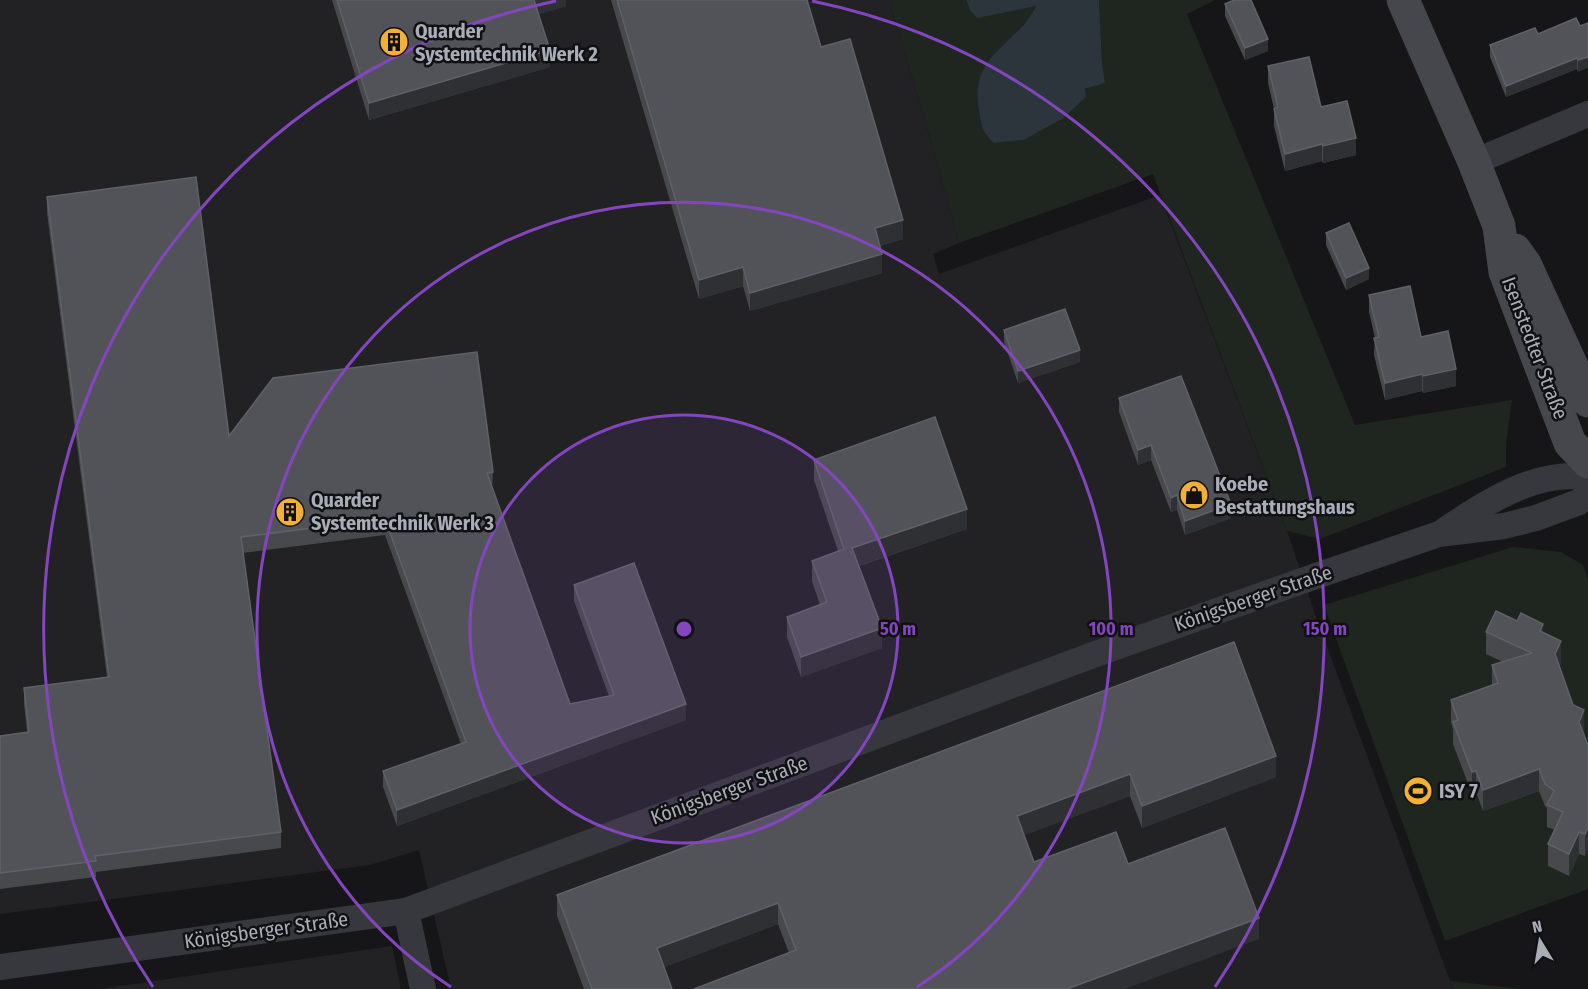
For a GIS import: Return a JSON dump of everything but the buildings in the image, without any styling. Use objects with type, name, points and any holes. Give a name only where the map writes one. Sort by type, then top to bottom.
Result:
[{"type":"street","name":"Isenstedter Straße","points":[[1403,0],[1474,162],[1499,226],[1525,264],[1588,401]]},
{"type":"street","points":[[1474,162],[1588,114]]},
{"type":"street","name":"Isenstedter Straße","points":[[1499,226],[1505,272],[1570,443],[1588,462]]},
{"type":"street","name":"Königsberger Straße","points":[[1439,534],[1493,498],[1524,486],[1567,474],[1588,477]]},
{"type":"street","name":"Königsberger Straße","points":[[0,967],[406,911],[1093,655],[1439,534],[1503,526],[1536,518],[1579,502],[1588,494]]},
{"type":"street","points":[[406,911],[423,989]]},
{"type":"shaded area","points":[[0,0],[889,0],[959,243],[933,254],[939,274],[1160,195],[1287,531],[1315,614],[1453,989],[451,989],[419,850],[370,865],[0,914]]},
{"type":"shaded area","points":[[889,0],[966,0],[970,10],[1036,6],[1030,17],[1015,34],[994,143],[1024,140],[1062,119],[1084,90],[1105,82],[1099,0],[1215,0],[1187,14],[1355,425],[1512,400],[1506,444],[1506,467],[1320,539],[1287,531],[1153,174],[959,243]]},
{"type":"shaded area","points":[[966,0],[1099,0],[1105,83],[1085,89],[1086,97],[1062,119],[1024,140],[994,143],[985,132],[979,111],[978,92],[981,76],[987,63],[1017,32],[1036,6],[977,18],[970,10]]},
{"type":"shaded area","points":[[1513,547],[1561,552],[1583,565],[1588,579],[1588,889],[1445,941],[1324,605]]},
{"type":"shaded area","points":[[392,946],[401,989],[100,989]]},
{"type":"shaded area","points":[[1450,981],[1522,989],[1453,989]]},
{"type":"place","name":"Quarder Systemtechnik Werk 2","points":[[394,42]]},
{"type":"place","name":"Koebe Bestattungshaus","points":[[1194,495]]},
{"type":"place","name":"Quarder Systemtechnik Werk 3","points":[[290,512]]},
{"type":"place","name":"ISY 7","points":[[1418,791]]}]
